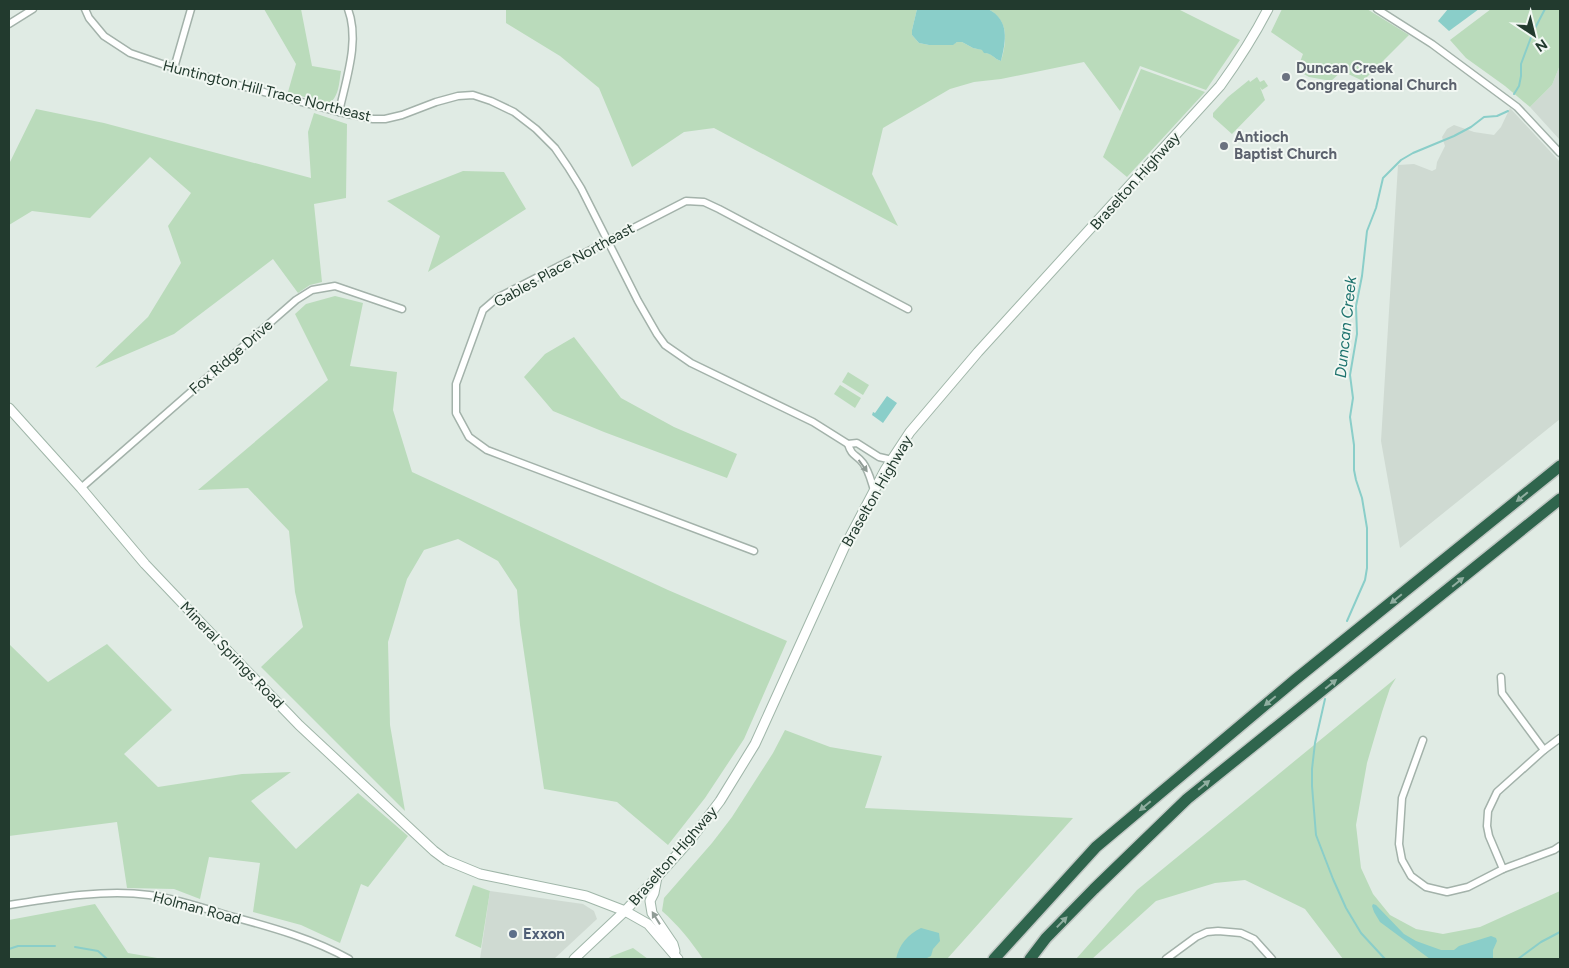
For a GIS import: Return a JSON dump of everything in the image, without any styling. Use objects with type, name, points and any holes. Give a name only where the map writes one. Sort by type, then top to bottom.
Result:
[{"type":"highway","points":[[994,959],[1096,847],[1296,679],[1560,466]]},
{"type":"highway","points":[[1030,959],[1046,938],[1187,799],[1560,499]]},
{"type":"main road","name":"Braselton Highway","points":[[574,959],[625,911],[657,877],[691,839],[720,801],[755,744],[844,548],[874,490],[910,432],[954,379],[1220,86],[1254,35],[1268,9]]},
{"type":"main road","name":"Mineral Springs Road","points":[[9,408],[81,488],[145,564],[300,725],[434,851],[446,860],[480,874],[586,896],[625,911],[648,924],[677,958]]},
{"type":"main road","points":[[657,877],[654,893],[650,901],[652,913],[673,944],[677,958]]},
{"type":"street","points":[[9,24],[32,9]]},
{"type":"street","name":"Huntington Hill Trace Northeast","points":[[85,9],[89,18],[104,36],[130,53],[174,68],[339,112],[373,119],[385,119],[402,115],[436,102],[458,96],[473,95],[514,112],[536,129],[554,148],[581,188],[638,301],[665,345],[691,363],[813,422],[848,444],[850,452],[863,462],[874,490]]},
{"type":"street","points":[[174,68],[191,9]]},
{"type":"street","points":[[339,112],[350,62],[352,36],[348,9]]},
{"type":"street","points":[[1377,9],[1432,44],[1517,107],[1560,153]]},
{"type":"street","name":"Gables Place Northeast","points":[[754,551],[487,450],[469,437],[456,413],[456,384],[483,310],[497,298],[686,201],[704,202],[908,308]]},
{"type":"street","name":"Fox Ridge Drive","points":[[81,488],[296,300],[312,290],[335,286],[402,309]]},
{"type":"street","name":"Huntington Hill Trace Northeast","points":[[848,444],[857,442],[879,457],[892,460]]},
{"type":"street","points":[[1500,677],[1502,693],[1544,750]]},
{"type":"street","points":[[1503,869],[1489,836],[1487,826],[1488,811],[1497,792],[1560,738]]},
{"type":"street","points":[[1423,740],[1402,798],[1399,844],[1402,860],[1411,876],[1426,887],[1447,892],[1468,887],[1503,869],[1560,846]]},
{"type":"street","name":"Holman Road","points":[[9,906],[63,897],[115,893],[149,895],[176,900],[299,936],[348,959]]},
{"type":"street","points":[[1166,959],[1196,937],[1207,932],[1218,931],[1241,933],[1254,939],[1272,959]]},
{"type":"shaded area","points":[[1560,65],[1560,140],[1530,107],[1552,85]]},
{"type":"shaded area","points":[[1510,108],[1560,162],[1560,419],[1400,548],[1381,441],[1398,165],[1414,164],[1432,171],[1436,169],[1437,162],[1445,146],[1442,137],[1447,129],[1454,125],[1474,132],[1494,135],[1501,127]]},
{"type":"shaded area","points":[[490,891],[583,904],[594,911],[597,919],[554,959],[480,959]]},
{"type":"green space","points":[[264,9],[301,9],[312,66],[341,71],[336,94],[328,104],[288,92],[296,64]]},
{"type":"green space","points":[[506,9],[917,9],[912,35],[919,43],[952,45],[962,42],[973,48],[983,50],[985,53],[1001,61],[1005,32],[1000,19],[988,9],[1178,9],[1240,40],[1206,90],[1140,66],[1120,111],[1084,62],[1001,79],[974,82],[950,89],[883,128],[872,174],[898,226],[714,128],[684,132],[632,167],[599,88],[560,56],[506,23]]},
{"type":"green space","points":[[1282,9],[1367,9],[1409,35],[1363,81],[1342,71],[1331,81],[1309,77],[1297,70],[1303,54],[1271,32]]},
{"type":"green space","points":[[1491,9],[1560,9],[1560,65],[1552,85],[1530,107],[1466,58],[1450,40]]},
{"type":"green space","points":[[1141,69],[1205,92],[1127,177],[1103,157]]},
{"type":"green space","points":[[1257,77],[1260,82],[1264,80],[1268,86],[1262,90],[1260,87],[1265,100],[1232,134],[1213,117],[1213,113],[1228,97],[1249,80],[1250,82]]},
{"type":"green space","points":[[36,109],[104,123],[311,178],[308,132],[314,113],[347,124],[346,198],[314,204],[322,282],[310,285],[298,293],[273,259],[174,334],[95,368],[148,317],[181,263],[168,226],[191,193],[150,157],[90,218],[32,211],[9,225],[9,164]]},
{"type":"green space","points":[[463,171],[504,172],[526,209],[428,272],[440,236],[387,201]]},
{"type":"green space","points":[[335,296],[363,303],[350,366],[397,372],[393,410],[412,472],[668,590],[787,641],[744,739],[705,798],[668,845],[617,802],[544,789],[520,625],[517,590],[498,561],[458,539],[424,550],[407,579],[388,642],[390,725],[405,811],[261,667],[303,627],[295,592],[289,531],[248,488],[198,490],[328,380],[295,314],[306,304]]},
{"type":"green space","points":[[574,337],[621,398],[674,427],[737,454],[727,478],[553,411],[524,377],[545,354]]},
{"type":"green space","points":[[848,372],[869,385],[863,395],[842,382]]},
{"type":"green space","points":[[840,385],[861,398],[855,408],[834,394]]},
{"type":"green space","points":[[9,644],[48,682],[107,644],[172,710],[124,754],[158,787],[242,774],[291,772],[251,801],[296,849],[358,793],[408,836],[368,887],[361,884],[340,943],[301,925],[253,912],[260,863],[209,857],[200,899],[174,889],[127,888],[117,822],[9,836]]},
{"type":"green space","points":[[1396,678],[1390,688],[1367,763],[1356,825],[1361,868],[1373,894],[1390,915],[1416,929],[1443,934],[1480,927],[1560,891],[1560,959],[1343,959],[1305,909],[1245,880],[1215,883],[1156,901],[1092,959],[1076,959],[1137,890]]},
{"type":"green space","points":[[785,730],[830,747],[882,756],[865,808],[1073,818],[947,959],[703,959],[684,934],[662,911],[664,898],[732,817],[773,753]]},
{"type":"green space","points":[[473,885],[490,891],[481,948],[455,936]]},
{"type":"green space","points":[[95,904],[128,953],[163,959],[9,959],[9,920]]},
{"type":"green space","points":[[633,948],[648,959],[607,959],[612,956]]},
{"type":"water","points":[[917,9],[988,9],[1000,19],[1005,32],[1001,61],[984,53],[982,50],[962,42],[957,42],[953,45],[919,43],[912,35]]},
{"type":"water","points":[[1448,9],[1479,9],[1449,31],[1438,21]]},
{"type":"water","points":[[887,396],[897,403],[883,423],[872,415]]},
{"type":"water","points":[[1373,904],[1404,934],[1416,941],[1441,950],[1454,950],[1459,946],[1491,936],[1496,938],[1493,959],[1430,959],[1380,922],[1374,912]]},
{"type":"water","points":[[921,928],[939,933],[940,941],[933,949],[931,956],[925,959],[896,959],[899,949],[905,940]]},
{"type":"waterway","name":"Duncan Creek","points":[[1514,94],[1519,86],[1521,64],[1533,32],[1545,9]]},
{"type":"waterway","name":"Duncan Creek","points":[[1347,621],[1365,580],[1367,568],[1367,528],[1362,498],[1354,470],[1354,445],[1350,417],[1353,398],[1350,375],[1357,334],[1356,306],[1362,276],[1367,231],[1376,208],[1383,178],[1401,160],[1413,153],[1454,136],[1484,117],[1497,116],[1508,111]]},
{"type":"waterway","name":"Duncan Creek","points":[[1325,699],[1315,743],[1312,769],[1316,835],[1346,908],[1361,933],[1385,959]]},
{"type":"waterway","points":[[1518,959],[1541,942],[1560,932]]},
{"type":"waterway","points":[[9,949],[18,946],[55,946]]},
{"type":"waterway","points":[[75,947],[98,951],[107,959]]},
{"type":"place","name":"Duncan Creek Congregational Church","points":[[1286,77]]},
{"type":"place","name":"Antioch Baptist Church","points":[[1224,146]]},
{"type":"place","name":"Exxon","points":[[513,934]]}]
